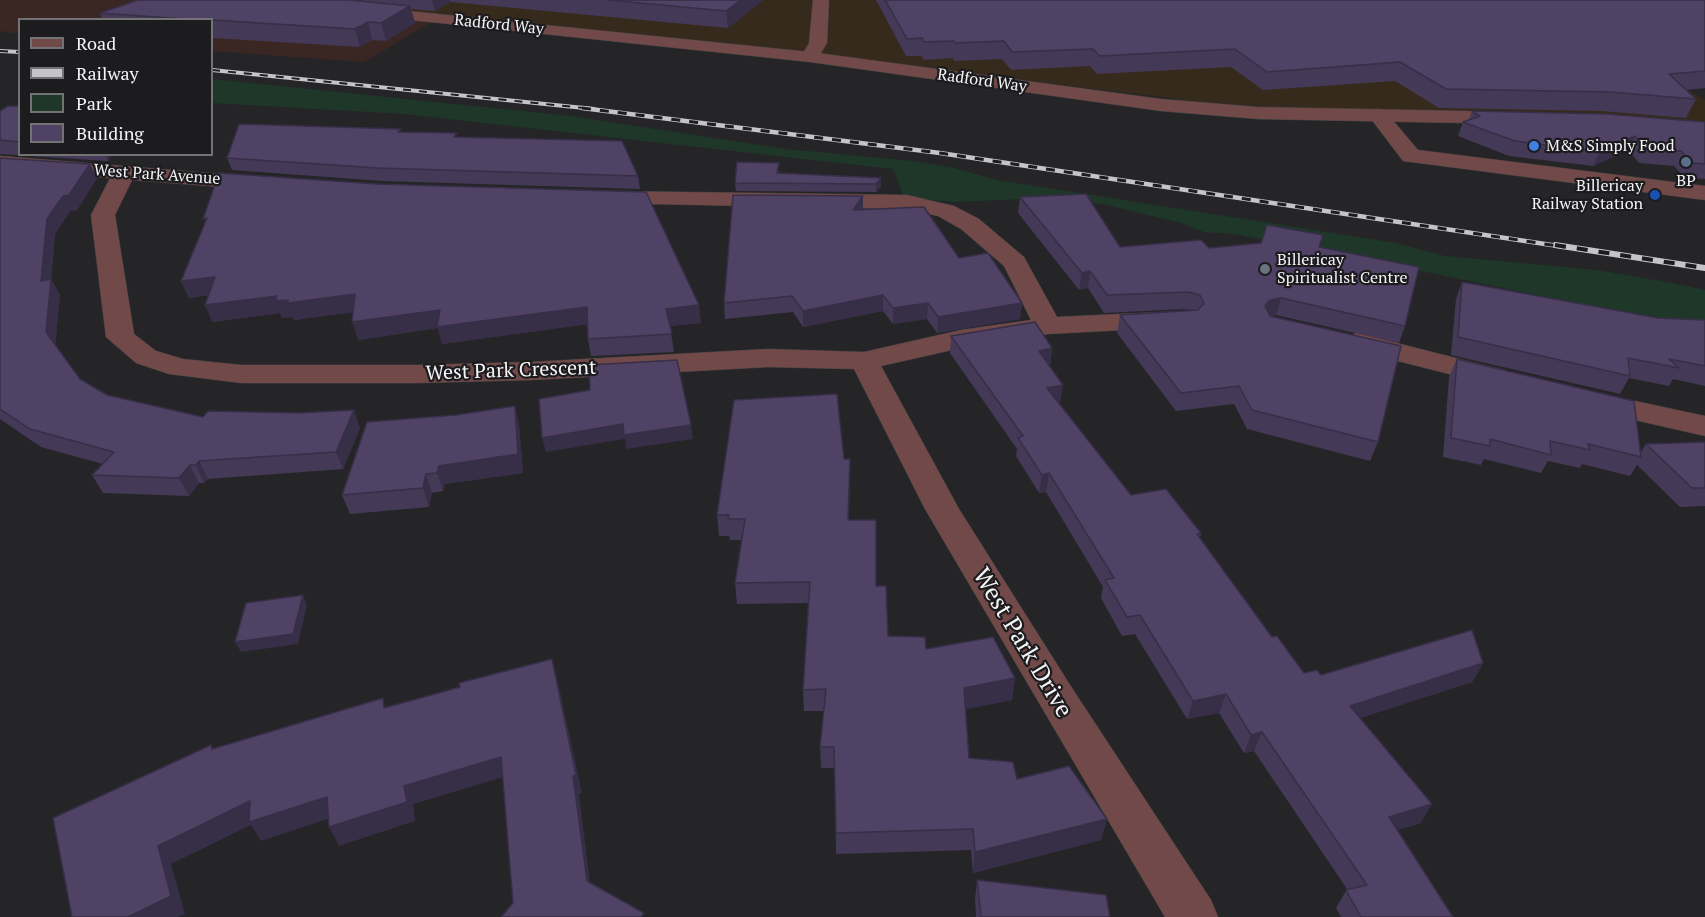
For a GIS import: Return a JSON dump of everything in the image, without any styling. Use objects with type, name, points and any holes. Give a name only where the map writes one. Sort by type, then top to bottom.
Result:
[{"type":"street","points":[[810,57],[818,43],[821,0]]},
{"type":"street","name":"Radford Way","points":[[346,9],[810,57],[1161,105],[1258,113],[1533,118]]},
{"type":"street","points":[[1378,115],[1411,156],[1705,193]]},
{"type":"street","name":"West Park Avenue","points":[[0,163],[279,184]]},
{"type":"street","name":"West Park Crescent","points":[[124,173],[103,215],[120,337],[146,357],[179,368],[241,374],[416,374],[531,371],[768,358],[864,361],[961,339],[1048,326],[1184,319]]},
{"type":"street","points":[[582,197],[907,202],[946,211],[970,224],[1015,262],[1048,326]]},
{"type":"street","points":[[1325,335],[1525,384]]},
{"type":"street","name":"West Park Drive","points":[[864,361],[954,529],[1055,697],[1193,917]]},
{"type":"street","points":[[1570,395],[1705,426]]},
{"type":"shaded area","points":[[0,0],[260,0],[437,19],[364,62],[213,51],[213,18],[18,18],[18,34],[0,31]]},
{"type":"shaded area","points":[[260,0],[1231,0],[1553,15],[1705,100],[1705,124],[1388,115],[1201,102],[842,58]]},
{"type":"green space","points":[[213,79],[571,116],[786,149],[912,161],[954,168],[997,180],[1396,243],[1445,256],[1597,270],[1705,290],[1705,330],[1311,248],[1234,234],[1204,232],[1181,223],[1103,204],[1046,198],[953,202],[904,197],[893,169],[404,114],[213,103]]},
{"type":"building","points":[[138,0],[350,0],[410,6],[381,23],[368,22],[355,29],[213,20],[213,18],[170,18],[100,13]]},
{"type":"building","points":[[608,0],[741,0],[726,11]]},
{"type":"building","points":[[885,0],[1705,0],[1705,71],[1669,74],[1696,99],[1610,92],[1446,89],[1400,62],[1267,72],[1235,49],[1100,56],[1093,49],[1012,52],[1004,41],[955,43],[954,41],[924,42],[922,38],[907,39]]},
{"type":"building","points":[[8,106],[18,106],[18,142],[0,140],[0,111]]},
{"type":"building","points":[[1472,111],[1607,114],[1705,122],[1705,164],[1693,163],[1681,151],[1646,149],[1635,136],[1600,152],[1515,141],[1463,122],[1480,116]]},
{"type":"building","points":[[239,124],[457,133],[454,137],[622,141],[638,176],[378,168],[227,158]]},
{"type":"building","points":[[0,158],[90,164],[69,195],[63,196],[47,219],[41,281],[51,279],[46,332],[80,379],[107,395],[203,417],[208,411],[299,413],[354,410],[336,452],[199,461],[196,465],[190,465],[179,478],[92,475],[114,452],[30,429],[0,409]]},
{"type":"building","points":[[737,162],[779,163],[777,173],[881,178],[876,184],[735,183]]},
{"type":"building","points":[[219,173],[377,184],[646,192],[699,305],[666,309],[672,334],[588,339],[587,307],[437,327],[440,310],[352,322],[355,294],[288,303],[288,300],[275,301],[277,296],[205,305],[215,277],[181,281],[207,218],[203,219]]},
{"type":"building","points":[[1086,194],[1120,247],[1201,240],[1209,248],[1261,243],[1267,225],[1323,235],[1319,247],[1419,267],[1405,326],[1281,298],[1270,300],[1265,306],[1270,316],[1401,346],[1378,442],[1252,410],[1239,386],[1181,393],[1120,315],[1198,310],[1204,303],[1200,295],[1188,292],[1107,295],[1090,271],[1082,273],[1020,197]]},
{"type":"building","points":[[733,195],[863,196],[853,210],[924,207],[959,258],[988,253],[1022,303],[938,317],[928,303],[893,308],[883,295],[803,311],[792,296],[724,303]]},
{"type":"building","points":[[1462,282],[1658,318],[1705,320],[1705,366],[1669,359],[1679,368],[1628,358],[1630,376],[1458,337]]},
{"type":"building","points":[[1035,322],[1052,348],[1039,351],[1063,385],[1047,388],[1131,495],[1166,489],[1201,533],[1197,534],[1272,637],[1277,636],[1304,673],[1317,670],[1321,675],[1472,630],[1483,663],[1350,706],[1432,804],[1389,817],[1453,917],[1361,917],[1346,890],[1367,885],[1262,732],[1251,735],[1226,694],[1193,701],[1140,615],[1127,617],[1105,580],[1114,578],[1049,473],[1042,475],[1018,438],[1023,436],[951,336]]},
{"type":"building","points":[[1457,359],[1634,401],[1641,457],[1588,444],[1590,450],[1550,441],[1551,455],[1490,439],[1490,446],[1451,438]]},
{"type":"building","points":[[677,360],[691,425],[624,435],[623,424],[542,438],[539,399],[590,390],[589,365]]},
{"type":"building","points":[[837,394],[844,459],[850,459],[848,520],[876,520],[876,586],[886,586],[888,636],[925,637],[926,649],[993,637],[1015,678],[964,688],[969,758],[1013,762],[1017,779],[1069,766],[1107,819],[975,852],[973,829],[836,833],[834,747],[820,747],[826,689],[803,690],[810,582],[735,583],[745,519],[728,519],[729,515],[717,515],[734,400]]},
{"type":"building","points":[[515,406],[518,454],[439,466],[437,473],[426,474],[423,488],[342,495],[367,422],[456,415]]},
{"type":"building","points":[[1705,442],[1705,488],[1692,488],[1646,444]]},
{"type":"building","points":[[303,595],[293,634],[235,642],[246,603]]},
{"type":"building","points":[[552,659],[576,775],[573,776],[587,881],[644,913],[641,917],[501,917],[513,903],[501,757],[404,786],[407,802],[329,827],[327,797],[249,822],[250,801],[158,846],[171,896],[128,917],[72,917],[53,818],[211,745],[212,749],[383,698],[384,708],[460,687],[459,683]]},
{"type":"building","points":[[977,880],[1106,895],[1110,917],[981,917]]},
{"type":"railway","points":[[0,51],[18,52]]},
{"type":"railway","points":[[213,70],[594,109]]},
{"type":"railway","points":[[582,108],[940,153],[1565,247]]},
{"type":"railway","points":[[1555,245],[1705,268]]},
{"type":"place","name":"M&S Simply Food","points":[[1534,146]]},
{"type":"place","name":"BP","points":[[1686,162]]},
{"type":"place","name":"Billericay Railway Station","points":[[1655,195]]},
{"type":"place","name":"Billericay Spiritualist Centre","points":[[1265,269]]}]
